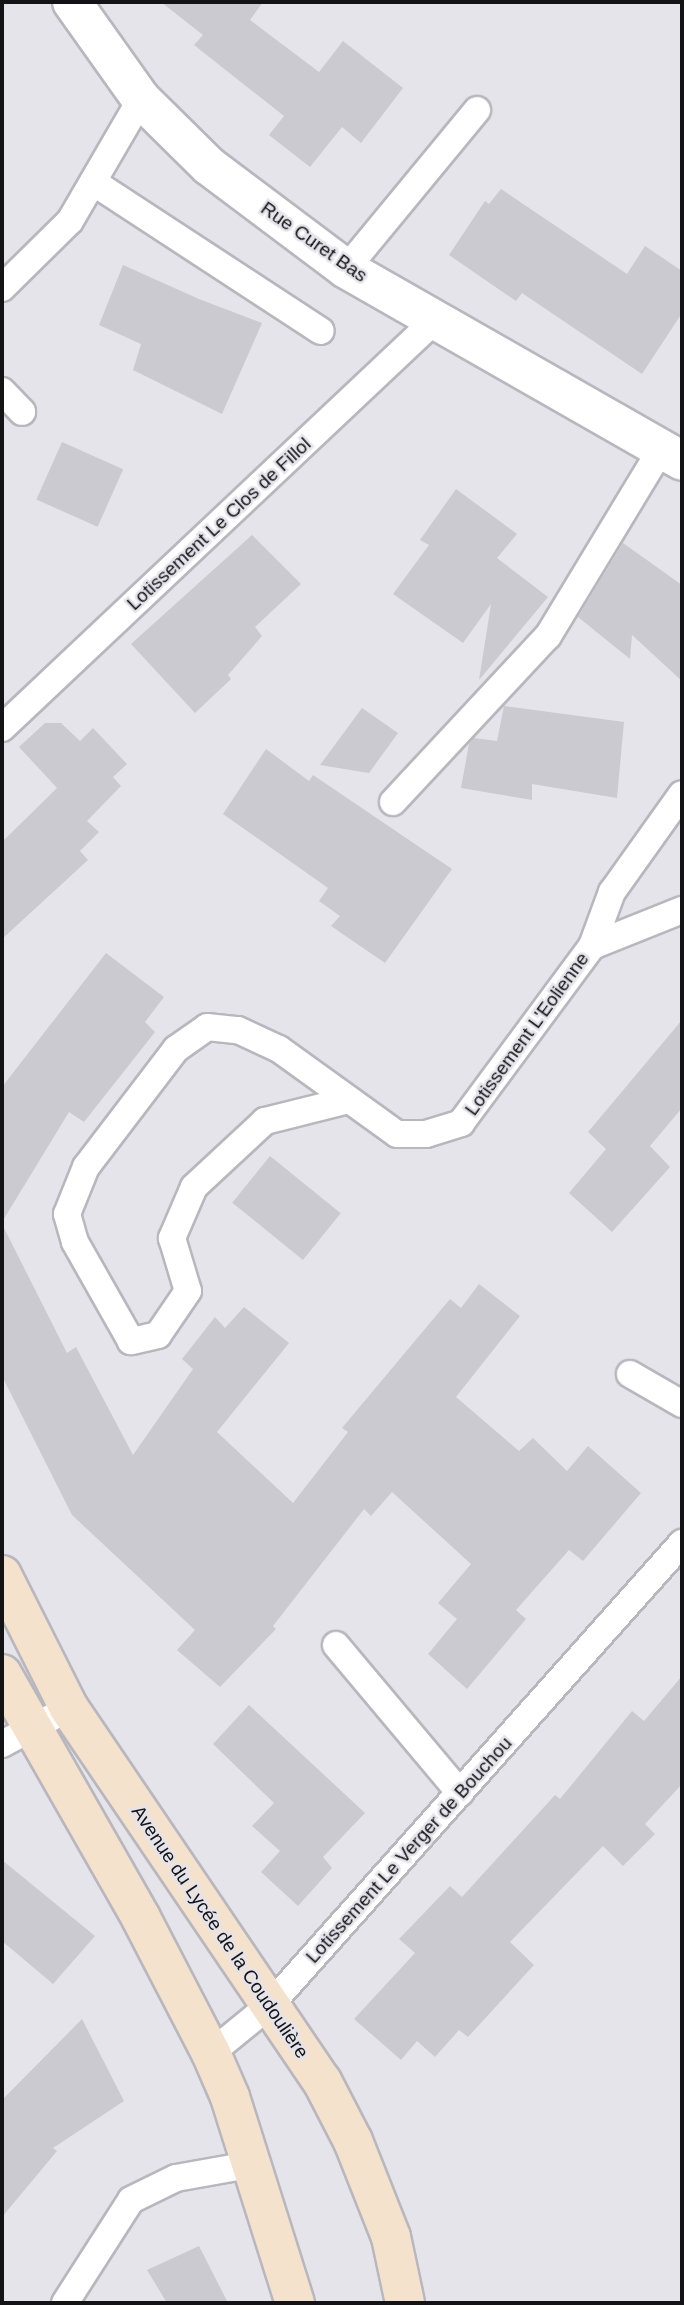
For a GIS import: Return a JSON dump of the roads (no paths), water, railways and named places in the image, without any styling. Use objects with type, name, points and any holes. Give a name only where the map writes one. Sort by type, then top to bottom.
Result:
[{"type":"street","name":"Rue Curet Bas","points":[[72,2],[141,99],[209,166],[346,269],[672,454]]},
{"type":"street","name":"Avenue du Lycée de la Coudoulière","points":[[2,1575],[69,1708],[188,1888],[322,2081],[353,2141],[391,2236],[405,2303]]},
{"type":"street","points":[[2,1674],[16,1736],[141,1918],[211,2053],[230,2096],[249,2165],[295,2303]]},
{"type":"lane","points":[[2,288],[70,221],[141,99]]},
{"type":"lane","points":[[346,269],[477,110]]},
{"type":"lane","points":[[93,182],[321,331]]},
{"type":"lane","name":"Lotissement Le Clos de Fillol","points":[[2,728],[435,320]]},
{"type":"lane","points":[[2,391],[22,412]]},
{"type":"lane","points":[[393,802],[548,636],[672,454]]},
{"type":"lane","name":"Lotissement L'Eolienne","points":[[349,1100],[265,1121],[194,1187],[172,1238],[188,1291],[158,1335],[131,1341],[75,1242],[67,1213],[86,1167],[176,1049],[207,1027],[238,1030],[279,1049],[397,1134],[426,1134],[461,1123],[592,946],[612,892],[682,794]]},
{"type":"lane","name":"Lotissement L'Eolienne","points":[[592,946],[682,910]]},
{"type":"lane","points":[[630,1374],[682,1404]]},
{"type":"lane","name":"Lotissement Le Verger de Bouchou","points":[[211,2053],[271,2004],[682,1543]]},
{"type":"lane","points":[[336,1645],[460,1793]]},
{"type":"lane","points":[[16,1736],[69,1708]]},
{"type":"lane","points":[[65,2303],[131,2200],[176,2178],[249,2165]]}]
